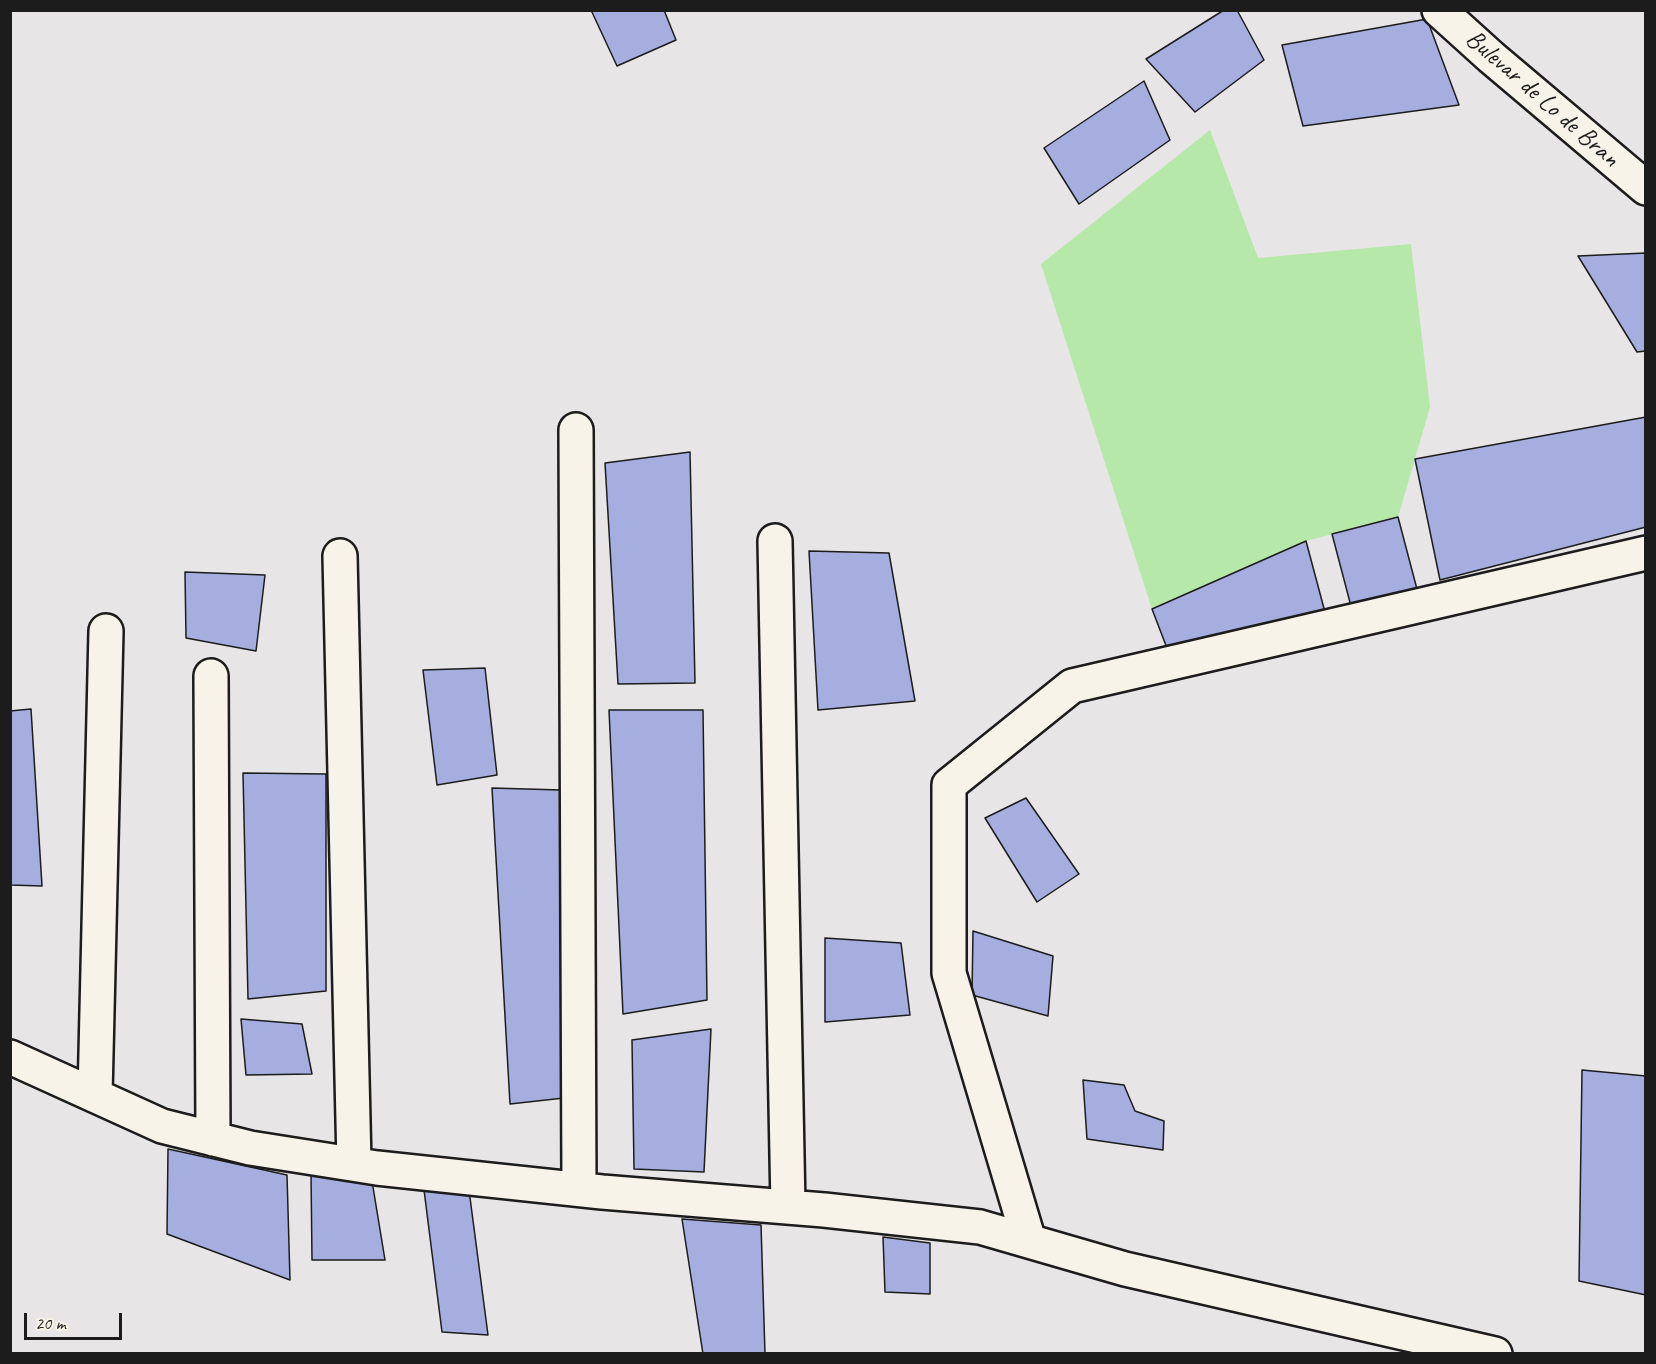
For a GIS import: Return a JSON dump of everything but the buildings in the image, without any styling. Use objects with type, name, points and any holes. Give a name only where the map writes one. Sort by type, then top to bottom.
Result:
[{"type":"street","name":"Bulevar de Lo de Bran","points":[[1439,10],[1646,188]]},
{"type":"street","points":[[576,430],[579,1189]]},
{"type":"street","points":[[775,541],[788,1207]]},
{"type":"street","points":[[1029,1241],[949,973],[949,784],[1072,686],[1646,553]]},
{"type":"street","points":[[340,556],[354,1164]]},
{"type":"street","points":[[95,1095],[106,631]]},
{"type":"street","points":[[211,675],[213,1139]]},
{"type":"street","points":[[10,1058],[162,1126],[250,1148],[354,1164],[579,1189],[980,1227],[1125,1269],[1495,1353]]},
{"type":"green space","points":[[1210,130],[1258,258],[1411,244],[1430,407],[1398,517],[1306,541],[1152,609],[1041,264]]}]
